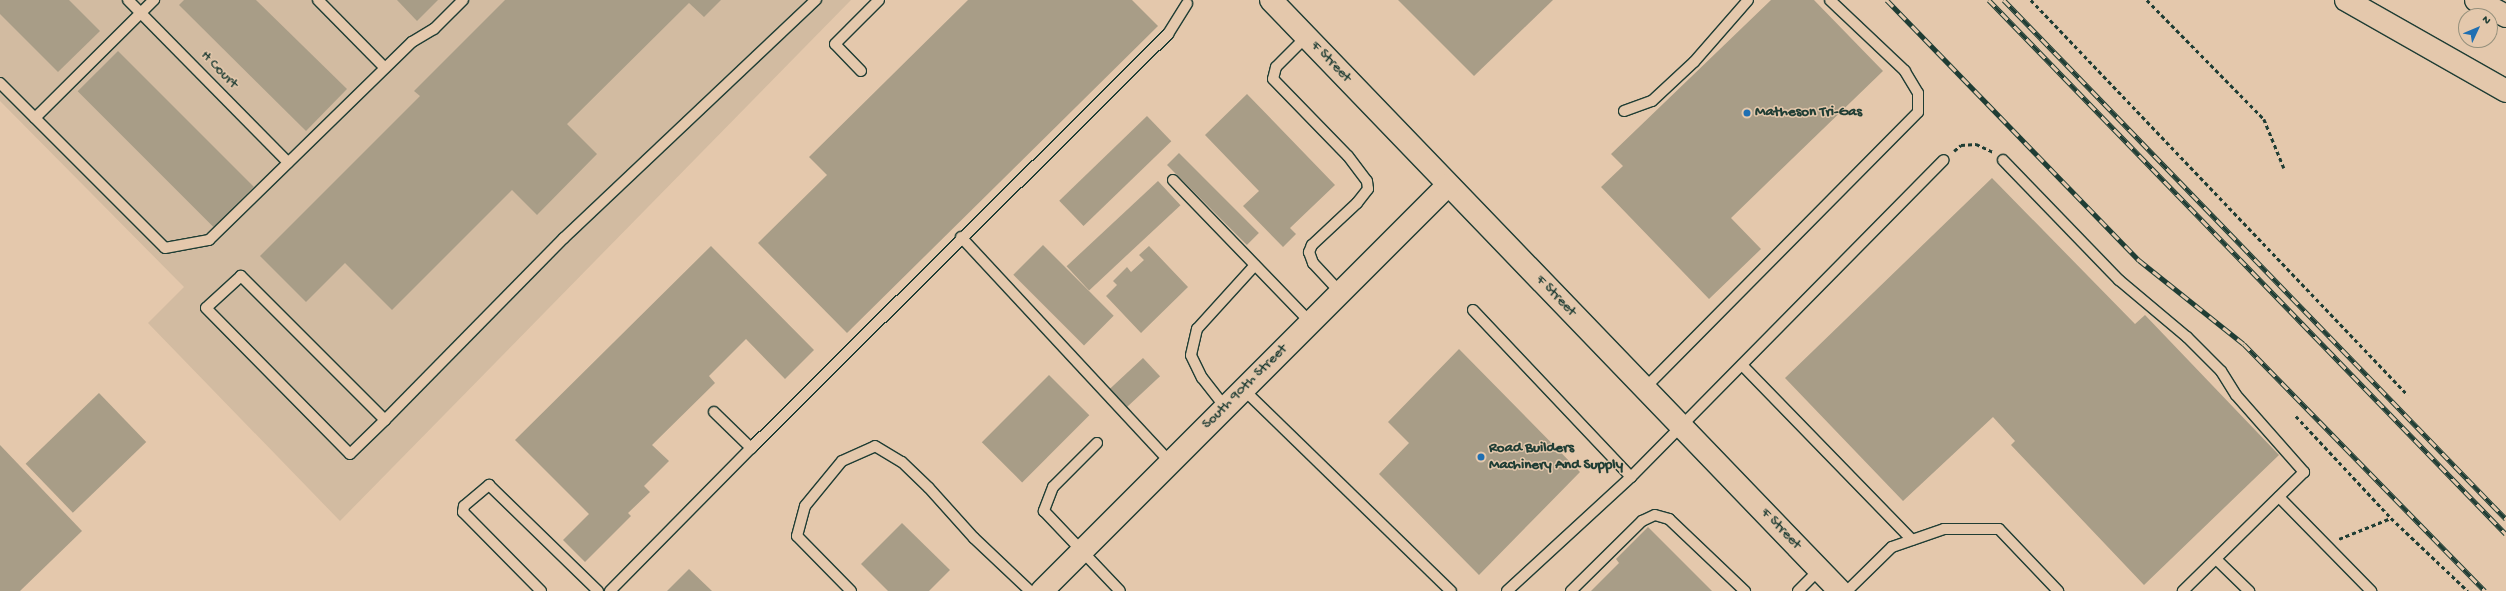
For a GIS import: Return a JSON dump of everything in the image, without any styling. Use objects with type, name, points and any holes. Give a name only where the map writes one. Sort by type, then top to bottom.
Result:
[{"type":"main road","points":[[2346,0],[2506,91]]},
{"type":"main road","points":[[2476,0],[2506,16]]},
{"type":"main road","points":[[2493,0],[2506,6]]},
{"type":"main road","name":"F Street","points":[[1273,1],[1448,185],[1840,591]]},
{"type":"main road","name":"South 90th Street","points":[[1042,591],[1448,185]]},
{"type":"lane","name":"H Court","points":[[128,0],[288,162]]},
{"type":"lane","points":[[35,118],[154,0]]},
{"type":"lane","points":[[318,0],[385,68]]},
{"type":"lane","points":[[0,83],[165,248],[209,240],[412,42],[434,29],[463,0]]},
{"type":"lane","points":[[385,420],[241,276],[206,308],[350,454],[385,420],[570,232],[816,0]]},
{"type":"lane","points":[[861,71],[835,44],[879,0]]},
{"type":"lane","points":[[1624,111],[1652,101],[1694,62],[1748,0]]},
{"type":"lane","points":[[1644,388],[1918,112],[1918,93],[1905,71],[1830,0]]},
{"type":"lane","points":[[610,591],[961,237],[1168,34],[1187,1]]},
{"type":"lane","points":[[1306,37],[1276,67],[1273,79],[1348,156],[1367,181],[1368,189],[1358,203],[1312,245],[1309,252],[1313,263],[1340,292]]},
{"type":"lane","points":[[1508,591],[1631,477],[1944,160]]},
{"type":"lane","points":[[2003,160],[2119,280],[2187,337],[2221,371],[2236,395],[2304,472],[2217,560],[2183,591]]},
{"type":"lane","points":[[1173,180],[1310,322]]},
{"type":"lane","points":[[961,237],[1170,462]]},
{"type":"lane","points":[[1226,407],[1202,378],[1191,355],[1197,330],[1255,265]]},
{"type":"lane","points":[[1474,310],[1631,477]]},
{"type":"lane","points":[[1742,364],[1912,540]]},
{"type":"lane","points":[[1243,389],[1451,591]]},
{"type":"lane","points":[[714,412],[751,448]]},
{"type":"lane","points":[[1097,443],[1052,488],[1044,511],[1120,591]]},
{"type":"lane","points":[[851,591],[797,536],[805,506],[842,460],[875,446],[902,462],[929,488],[974,538],[1030,591]]},
{"type":"lane","points":[[542,591],[463,512],[464,506],[489,485],[598,591]]},
{"type":"lane","points":[[2279,497],[2370,591]]},
{"type":"lane","points":[[1570,591],[1642,521],[1655,515],[1669,519],[1745,591]]},
{"type":"lane","points":[[1847,591],[1892,547],[1944,529],[2000,529],[2058,591]]},
{"type":"lane","points":[[2217,560],[2249,591]]},
{"type":"lane","points":[[1798,591],[1820,569]]},
{"type":"path","points":[[2031,0],[2408,395]]},
{"type":"path","points":[[2147,0],[2264,119],[2284,168]]},
{"type":"path","points":[[1944,160],[1961,145],[1976,144],[2003,160]]},
{"type":"path","points":[[2296,416],[2391,518],[2468,591]]},
{"type":"path","points":[[2325,544],[2391,518]]},
{"type":"shaded area","points":[[0,0],[851,0],[340,521],[148,323],[184,287],[0,101]]},
{"type":"building","points":[[0,0],[69,0],[100,31],[58,72],[0,14]]},
{"type":"building","points":[[184,0],[256,0],[347,89],[306,131],[179,5]]},
{"type":"building","points":[[397,0],[438,0],[417,21]]},
{"type":"building","points":[[505,0],[721,0],[704,17],[689,3],[567,124],[597,154],[537,215],[512,190],[392,310],[345,263],[306,302],[260,256],[420,96],[414,91]]},
{"type":"building","points":[[968,0],[1132,0],[1158,26],[847,333],[758,243],[827,175],[809,157]]},
{"type":"building","points":[[1398,0],[1553,0],[1474,76]]},
{"type":"building","name":"Matheson Tri-Gas","points":[[1771,0],[1814,0],[1883,71],[1731,218],[1761,249],[1709,299],[1601,187],[1623,166],[1611,154]]},
{"type":"building","points":[[118,51],[254,187],[213,227],[78,91]]},
{"type":"building","points":[[1247,94],[1335,185],[1290,228],[1296,234],[1283,247],[1243,206],[1259,191],[1205,135]]},
{"type":"building","points":[[1147,116],[1171,141],[1084,226],[1059,201]]},
{"type":"building","points":[[1179,153],[1259,233],[1247,245],[1167,165]]},
{"type":"building","points":[[1992,178],[2135,324],[2145,315],[2279,455],[2144,585],[2011,445],[2015,441],[1993,417],[1903,501],[1785,378]]},
{"type":"building","points":[[1158,181],[1181,205],[1089,290],[1067,266]]},
{"type":"building","points":[[1043,245],[1114,316],[1084,345],[1013,275]]},
{"type":"building","points":[[711,246],[814,350],[785,379],[746,339],[709,376],[715,383],[652,445],[669,461],[644,486],[650,492],[628,513],[631,516],[585,562],[563,540],[589,514],[515,440]]},
{"type":"building","points":[[1149,246],[1188,287],[1141,333],[1106,296],[1117,285],[1113,281],[1127,267],[1131,272],[1144,260],[1139,255]]},
{"type":"building","name":"Road Builders Machinery And Supply","points":[[1459,349],[1580,472],[1479,575],[1379,474],[1409,443],[1388,422]]},
{"type":"building","points":[[1143,358],[1160,376],[1126,408],[1109,390]]},
{"type":"building","points":[[1049,375],[1089,415],[1022,482],[982,442]]},
{"type":"building","points":[[99,393],[146,442],[73,513],[26,464]]},
{"type":"building","points":[[0,445],[82,531],[20,591],[0,591]]},
{"type":"building","points":[[902,523],[950,570],[929,591],[888,591],[861,564]]},
{"type":"building","points":[[1648,527],[1712,591],[1591,591],[1619,563],[1616,559]]},
{"type":"building","points":[[689,569],[712,591],[667,591]]},
{"type":"railway","points":[[1887,0],[2139,260],[2244,344],[2485,591]]},
{"type":"railway","points":[[1989,0],[2506,534]]},
{"type":"railway","points":[[2004,0],[2506,519]]},
{"type":"place","name":"Matheson Tri-Gas","points":[[1747,113]]},
{"type":"place","name":"Road Builders Machinery And Supply","points":[[1481,457]]}]
